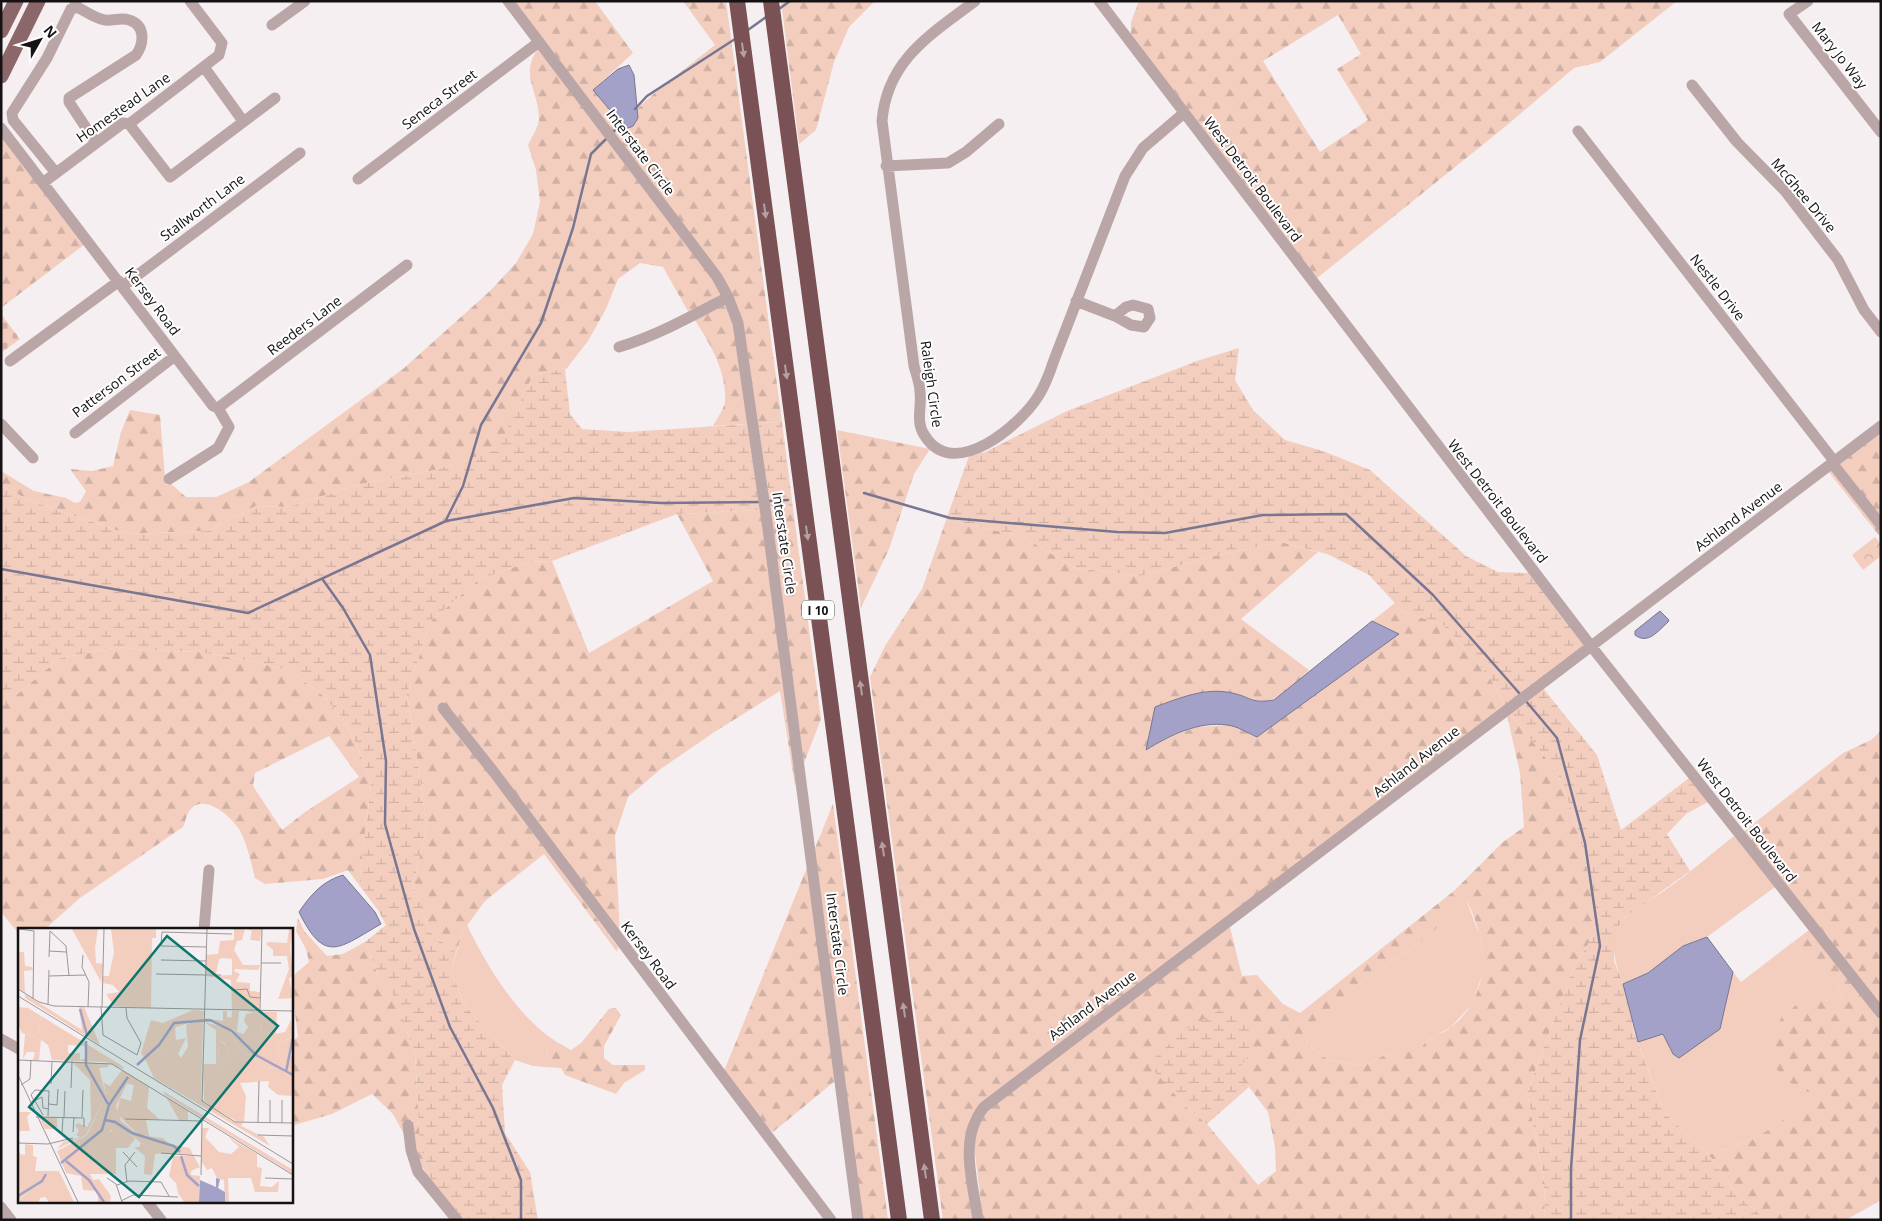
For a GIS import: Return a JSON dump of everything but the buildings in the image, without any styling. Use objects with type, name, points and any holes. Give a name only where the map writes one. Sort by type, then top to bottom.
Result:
[{"type":"highway","name":"I 10","points":[[737,1],[899,1220]]},
{"type":"highway","name":"I 10","points":[[771,1],[932,1220]]},
{"type":"main road","points":[[1,31],[16,1]]},
{"type":"main road","points":[[1,76],[38,1]]},
{"type":"street","name":"Homestead Lane","points":[[44,182],[123,123],[129,124],[219,55],[222,43],[190,1]]},
{"type":"street","points":[[272,25],[304,1]]},
{"type":"street","name":"Interstate Circle","points":[[508,1],[688,238],[728,297],[741,336],[762,482],[856,1218]]},
{"type":"street","name":"Raleigh Circle","points":[[975,1],[918,46],[893,78],[885,98],[882,121],[886,166],[914,366],[920,392],[919,424],[926,439],[932,445],[946,452],[967,452],[986,445],[1017,420],[1032,404],[1042,390],[1122,185],[1133,163],[1154,137],[1184,113]]},
{"type":"street","name":"West Detroit Boulevard","points":[[1099,1],[1591,646],[1881,1014]]},
{"type":"street","name":"Mary Jo Way","points":[[1808,1],[1789,14],[1881,132]]},
{"type":"street","points":[[56,174],[13,120],[12,113],[48,58],[71,9],[76,4],[104,20],[129,20],[138,26],[143,36],[141,48],[136,55],[70,98],[69,102],[96,143]]},
{"type":"street","name":"Seneca Street","points":[[358,179],[538,42]]},
{"type":"street","points":[[204,67],[243,121]]},
{"type":"street","name":"McGhee Drive","points":[[1692,85],[1737,142],[1785,192],[1838,260],[1864,310],[1881,332]]},
{"type":"street","points":[[129,124],[170,177],[275,98]]},
{"type":"street","points":[[886,166],[948,162],[966,152],[999,124]]},
{"type":"street","name":"Kersey Road","points":[[1,128],[213,406],[218,408],[229,427],[218,448],[169,479]]},
{"type":"street","name":"Nestle Drive","points":[[1578,131],[1881,525]]},
{"type":"street","name":"Stallworth Lane","points":[[10,361],[121,284],[300,153]]},
{"type":"street","name":"Reeders Lane","points":[[218,408],[407,265]]},
{"type":"street","points":[[619,347],[651,336],[728,297]]},
{"type":"street","points":[[1076,301],[1115,316]]},
{"type":"street","name":"Patterson Street","points":[[74,433],[175,356]]},
{"type":"street","points":[[1,424],[33,458]]},
{"type":"street","name":"Ashland Avenue","points":[[978,1220],[968,1146],[973,1123],[984,1107],[1881,426]]},
{"type":"street","name":"Kersey Road","points":[[443,708],[493,771],[831,1220]]},
{"type":"street","points":[[204,928],[209,870]]},
{"type":"street","points":[[1,1039],[18,1048]]},
{"type":"street","points":[[408,1125],[411,1150],[418,1172],[457,1220]]},
{"type":"street","points":[[149,1204],[161,1220]]},
{"type":"street","points":[[1,1206],[11,1220]]},
{"type":"green space","points":[[513,1],[595,1],[633,53],[593,90],[638,118],[637,109],[659,89],[715,45],[683,1],[726,1],[782,422],[758,423],[742,321]]},
{"type":"green space","points":[[781,1],[875,1],[849,27],[834,62],[816,130],[799,144]]},
{"type":"green space","points":[[1139,1],[1677,1],[1600,62],[1574,68],[1506,126],[1316,279],[1131,36],[1131,22]],"holes":[[[1338,15],[1361,54],[1337,69],[1368,120],[1320,152],[1263,61]]]},
{"type":"green space","points":[[538,49],[713,280],[722,295],[689,313],[663,267],[640,263],[618,279],[606,309],[588,341],[567,368],[533,375],[498,450],[435,470],[361,484],[288,507],[256,506],[207,531],[128,534],[31,501],[1,486],[1,471],[34,491],[66,498],[75,503],[80,502],[86,491],[70,469],[92,471],[113,466],[121,432],[130,410],[160,415],[165,477],[163,478],[167,485],[170,483],[186,497],[216,497],[249,482],[403,369],[490,291],[516,263],[533,234],[540,202],[536,170],[528,145],[539,120],[531,83],[530,67]]},
{"type":"green space","points":[[1,135],[85,244],[1,308]]},
{"type":"green space","points":[[725,303],[734,325],[749,424],[713,426],[722,411],[725,402],[725,391],[716,358],[694,319]]},
{"type":"green space","points":[[1,314],[20,339],[1,353]]},
{"type":"green space","points":[[1239,348],[1235,380],[1253,410],[1285,440],[1323,451],[1370,470],[1466,556],[1498,572],[1529,573],[1585,646],[1505,707],[1495,686],[1478,663],[1442,624],[1403,612],[1369,575],[1327,554],[1281,542],[1214,556],[1140,576],[1075,568],[1022,536],[946,520],[969,456],[985,452],[1067,411],[1197,361]]},
{"type":"green space","points":[[567,368],[565,370],[570,414],[582,429],[628,432],[749,424],[761,510],[677,514],[552,561],[528,562],[478,580],[430,622],[407,694],[427,825],[413,885],[430,932],[456,953],[451,971],[465,1006],[515,1060],[502,1085],[505,1133],[530,1172],[538,1220],[464,1220],[447,1203],[432,1183],[420,1148],[415,1053],[393,994],[378,975],[365,942],[386,925],[378,910],[359,885],[371,784],[357,745],[342,717],[321,694],[291,671],[251,661],[199,652],[118,647],[60,658],[1,708],[1,486],[31,501],[128,534],[207,531],[256,506],[288,507],[361,484],[435,470],[497,450],[533,375]]},
{"type":"green space","points":[[782,422],[793,508],[770,510],[758,423]]},
{"type":"green space","points":[[837,430],[930,449],[914,474],[889,549],[861,608]]},
{"type":"green space","points":[[1881,431],[1881,518],[1838,463]]},
{"type":"green space","points":[[1831,469],[1881,532],[1881,538],[1828,471]]},
{"type":"green space","points":[[793,508],[821,719],[804,763],[770,510]]},
{"type":"green space","points":[[761,510],[797,780],[795,786],[780,691],[662,768],[628,797],[615,836],[620,934],[496,768],[444,702],[437,708],[489,774],[618,947],[617,952],[544,854],[485,901],[463,931],[456,953],[430,932],[413,885],[427,825],[407,694],[430,622],[478,580],[528,562],[552,561],[589,653],[713,581],[677,514]]},
{"type":"green space","points":[[946,520],[1022,536],[1075,568],[1140,576],[1214,556],[1281,542],[1318,552],[1241,619],[1309,670],[1286,692],[1273,699],[1255,702],[1232,693],[1146,750],[1162,740],[1196,727],[1228,725],[1398,634],[1372,621],[1395,603],[1403,612],[1442,624],[1478,663],[1495,686],[1505,707],[970,1118],[964,1147],[974,1220],[943,1220],[870,677],[885,646],[922,589]]},
{"type":"green space","points":[[1875,537],[1881,544],[1881,556],[1863,570],[1852,555]]},
{"type":"green space","points":[[118,647],[199,652],[251,661],[291,671],[321,694],[342,717],[357,745],[371,784],[359,885],[348,870],[323,879],[265,884],[255,878],[244,840],[235,824],[223,812],[201,804],[194,807],[188,813],[183,827],[80,898],[46,928],[18,928],[18,933],[1,912],[1,708],[60,658]],"holes":[[[329,736],[359,777],[305,812],[282,830],[253,786],[255,773]]]},
{"type":"green space","points":[[1542,687],[1597,755],[1621,830],[1689,778],[1708,802],[1686,814],[1667,834],[1690,871],[1625,917],[1617,929],[1614,944],[1614,961],[1626,991],[1634,1032],[1660,1102],[1668,1116],[1709,1155],[1738,1196],[1767,1220],[1545,1220],[1544,1180],[1527,1093],[1572,971],[1596,931],[1588,872],[1576,821],[1557,772],[1510,713]]},
{"type":"green space","points":[[1510,713],[1557,772],[1576,821],[1588,872],[1596,931],[1572,971],[1527,1093],[1544,1180],[1545,1220],[983,1220],[973,1137],[986,1110],[1230,927],[1242,976],[1257,975],[1283,1004],[1300,1013],[1454,891],[1503,842],[1524,827],[1520,773],[1507,715]],"holes":[[[1465,898],[1473,914],[1478,931],[1482,948],[1482,966],[1480,983],[1474,999],[1465,1014],[1451,1027],[1429,1039],[1417,1052],[1391,1052],[1363,1066],[1328,1060],[1307,1044],[1303,1032],[1356,986],[1430,935]],[[1249,1054],[1237,1071],[1268,1112],[1275,1147],[1276,1171],[1258,1185],[1207,1124],[1185,1106]]]},
{"type":"green space","points":[[1881,731],[1881,1006],[1743,832],[1843,753],[1871,740]]},
{"type":"green space","points":[[833,804],[888,1220],[862,1220],[815,848]]},
{"type":"green space","points":[[1734,836],[1775,887],[1707,937],[1683,946],[1648,973],[1623,984],[1616,964],[1614,950],[1615,936],[1621,922],[1640,906],[1677,882]]},
{"type":"green space","points":[[808,865],[835,1081],[773,1132],[766,1126],[724,1071]]},
{"type":"green space","points":[[1465,897],[1480,936],[1484,968],[1473,1003],[1451,1027],[1429,1039],[1417,1052],[1391,1052],[1363,1066],[1328,1060],[1307,1044],[1302,1032],[1356,986],[1430,935]]},
{"type":"green space","points":[[298,918],[305,932],[327,956],[343,954],[365,942],[378,975],[393,993],[415,1053],[420,1147],[432,1183],[417,1157],[412,1120],[404,1122],[405,1136],[393,1114],[372,1094],[332,1114],[292,1126],[292,1041],[298,1037],[293,998],[294,975],[309,962],[306,949],[296,931]]},
{"type":"green space","points":[[467,925],[505,990],[530,1020],[557,1042],[547,1051],[545,1067],[533,1066],[515,1060],[465,1006],[451,971],[463,931]]},
{"type":"green space","points":[[1809,930],[1881,1021],[1881,1200],[1846,1220],[1767,1220],[1738,1196],[1709,1155],[1756,1138],[1823,1094],[1808,1092],[1785,1080],[1771,1061],[1771,1041],[1781,1018],[1801,1001],[1825,1001],[1843,995],[1839,987],[1793,942]]},
{"type":"green space","points":[[1793,942],[1839,987],[1843,995],[1825,1001],[1801,1001],[1824,1094],[1756,1138],[1709,1155],[1668,1116],[1660,1102],[1638,1042],[1663,1033],[1673,1054],[1679,1057],[1720,1029],[1733,972],[1741,982]]},
{"type":"green space","points":[[1228,1005],[1251,1027],[1249,1054],[1238,1071],[1249,1087],[1207,1124],[1185,1106],[1148,1064],[1182,1032]]},
{"type":"green space","points":[[616,1008],[621,1015],[604,1046],[604,1058],[613,1065],[645,1065],[645,1070],[624,1083],[616,1094],[565,1075],[561,1068],[545,1067],[547,1052],[553,1044],[557,1042],[571,1050],[581,1043],[609,1009]]},
{"type":"water","points":[[629,65],[634,75],[638,118],[633,126],[626,129],[593,90],[618,69]]},
{"type":"water","points":[[1660,611],[1669,620],[1657,633],[1649,638],[1640,638],[1635,635],[1635,631]]},
{"type":"water","points":[[1372,621],[1399,634],[1257,737],[1231,726],[1206,725],[1175,734],[1146,750],[1155,707],[1193,694],[1212,691],[1232,693],[1255,701],[1274,700]]},
{"type":"water","points":[[343,875],[375,912],[381,924],[354,940],[334,947],[325,945],[317,940],[308,929],[299,912],[318,889],[329,881]]},
{"type":"water","points":[[1707,937],[1733,972],[1720,1029],[1679,1058],[1673,1054],[1663,1034],[1638,1042],[1623,984],[1648,973],[1683,946]]},
{"type":"waterway","points":[[779,9],[790,1]]},
{"type":"waterway","points":[[748,30],[766,17]]},
{"type":"waterway","points":[[635,109],[647,96],[735,39]]},
{"type":"waterway","points":[[613,132],[623,122]]},
{"type":"waterway","points":[[446,520],[463,486],[481,425],[541,323],[573,228],[591,154],[607,138]]},
{"type":"waterway","points":[[864,493],[950,518],[1117,532],[1165,533],[1263,515],[1346,514],[1433,595],[1520,694]]},
{"type":"waterway","points":[[1,569],[248,613],[446,521],[574,498],[661,503],[761,502]]},
{"type":"waterway","points":[[767,501],[788,500]]},
{"type":"waterway","points":[[323,580],[343,608],[370,655],[386,761],[385,824],[414,929],[450,1027],[493,1108],[521,1180],[521,1220]]},
{"type":"waterway","points":[[1525,700],[1557,738],[1585,843],[1600,946],[1580,1040],[1571,1169],[1571,1220]]}]
